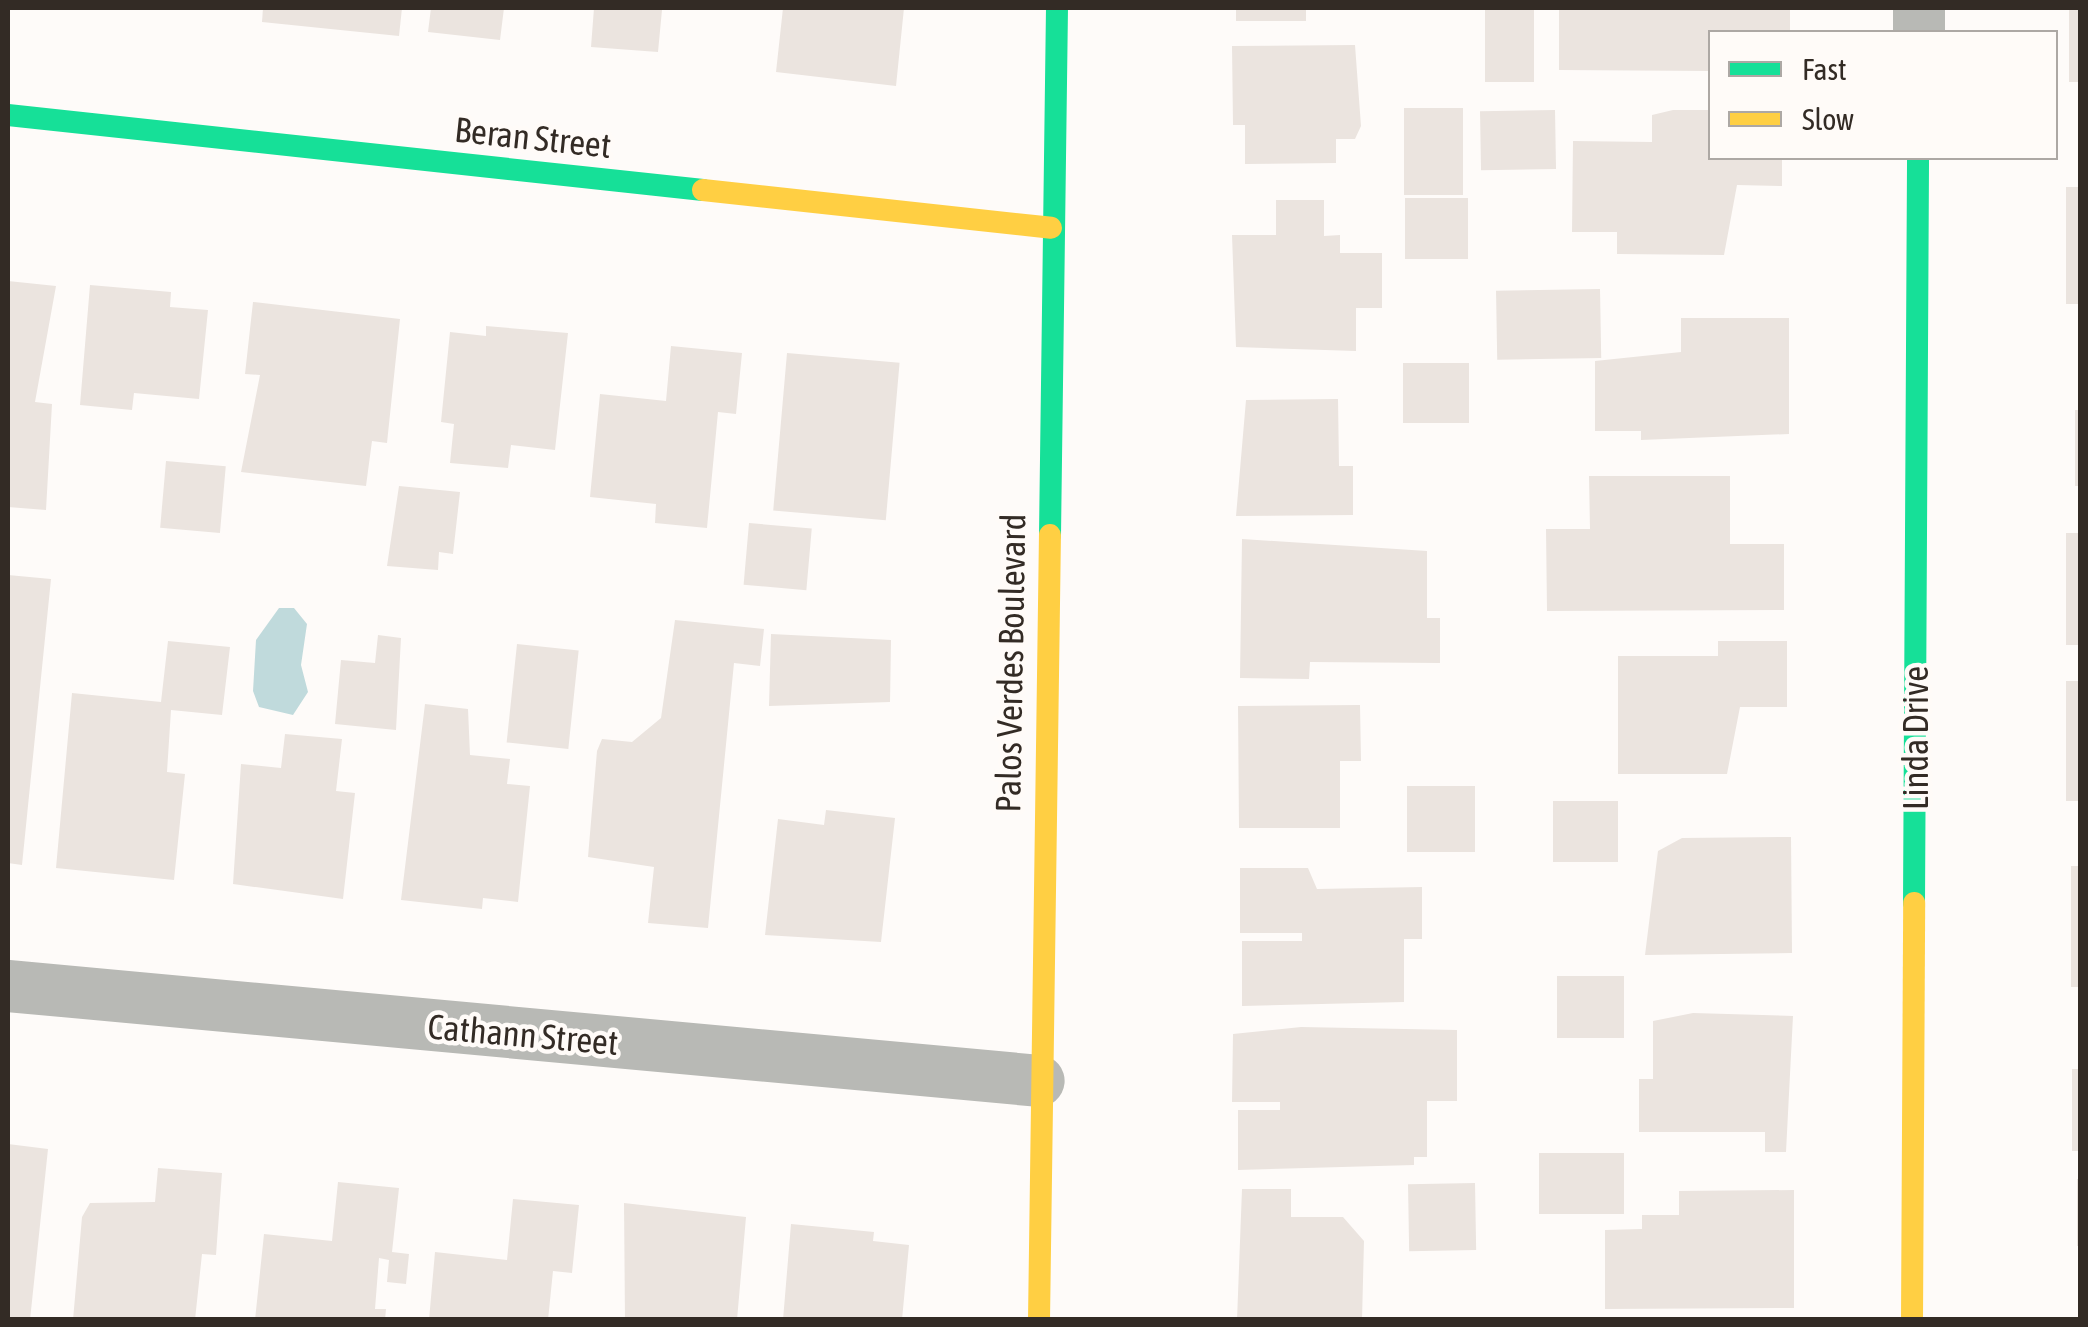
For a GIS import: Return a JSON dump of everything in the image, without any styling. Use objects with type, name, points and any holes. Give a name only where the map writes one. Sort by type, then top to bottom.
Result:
[{"type":"street","name":"Palos Verdes Boulevard","points":[[1039,1320],[1039,1082],[1057,8]]},
{"type":"street","name":"Beran Street","points":[[8,116],[1051,228]]},
{"type":"street","name":"Linda Drive","points":[[1912,1320],[1918,160]]},
{"type":"street","name":"Cathann Street","points":[[8,986],[1039,1082]]},
{"type":"water","points":[[279,608],[294,608],[307,624],[301,665],[308,692],[293,715],[259,707],[253,691],[256,640]]},
{"type":"building","points":[[263,8],[402,8],[399,36],[262,22]]},
{"type":"building","points":[[431,8],[504,8],[500,40],[428,32]]},
{"type":"building","points":[[594,8],[693,8],[662,10],[658,52],[591,47]]},
{"type":"building","points":[[783,8],[904,8],[896,86],[776,72]]},
{"type":"building","points":[[1236,8],[1306,8],[1306,21],[1236,21]]},
{"type":"building","points":[[1485,8],[1534,8],[1534,82],[1485,82]]},
{"type":"building","points":[[1559,8],[1790,8],[1790,30],[1708,30],[1708,71],[1559,70]]},
{"type":"building","points":[[2069,8],[2080,8],[2080,82],[2069,82]]},
{"type":"building","points":[[1355,45],[1361,126],[1355,139],[1336,139],[1336,163],[1245,164],[1245,125],[1233,125],[1232,46]]},
{"type":"building","points":[[1404,108],[1463,108],[1463,195],[1404,195]]},
{"type":"building","points":[[1555,110],[1556,169],[1481,170],[1480,111]]},
{"type":"building","points":[[1673,110],[1708,110],[1708,160],[1782,160],[1782,186],[1737,185],[1724,255],[1617,254],[1617,232],[1572,232],[1573,141],[1652,142],[1652,115]]},
{"type":"building","points":[[2066,187],[2080,187],[2080,304],[2066,304]]},
{"type":"building","points":[[1405,198],[1468,198],[1468,259],[1405,259]]},
{"type":"building","points":[[1276,200],[1324,200],[1324,236],[1340,235],[1340,253],[1382,253],[1382,308],[1356,308],[1356,351],[1236,347],[1232,235],[1276,235]]},
{"type":"building","points":[[8,281],[56,286],[35,402],[52,404],[46,510],[8,507]]},
{"type":"building","points":[[90,285],[171,292],[170,307],[208,310],[199,399],[134,393],[132,410],[80,405]]},
{"type":"building","points":[[1600,289],[1601,358],[1497,360],[1496,291]]},
{"type":"building","points":[[253,302],[400,319],[387,443],[372,441],[366,486],[241,472],[260,375],[245,374]]},
{"type":"building","points":[[1681,318],[1789,318],[1789,434],[1641,440],[1641,431],[1595,431],[1595,361],[1681,352]]},
{"type":"building","points":[[486,326],[568,333],[555,450],[511,445],[508,468],[450,463],[454,424],[441,422],[450,332],[486,336]]},
{"type":"building","points":[[671,346],[742,353],[736,414],[718,412],[707,528],[655,523],[656,504],[590,497],[600,394],[666,401]]},
{"type":"building","points":[[787,353],[900,363],[886,520],[773,510]]},
{"type":"building","points":[[1403,363],[1469,363],[1469,423],[1403,423]]},
{"type":"building","points":[[1338,399],[1339,466],[1353,466],[1353,515],[1236,516],[1246,400]]},
{"type":"building","points":[[2075,410],[2080,410],[2080,486],[2075,486]]},
{"type":"building","points":[[166,461],[226,466],[220,533],[160,528]]},
{"type":"building","points":[[1589,476],[1730,476],[1730,544],[1784,544],[1784,610],[1547,611],[1546,529],[1590,529]]},
{"type":"building","points":[[399,486],[460,492],[453,554],[439,552],[438,570],[387,566]]},
{"type":"building","points":[[749,523],[812,528],[806,590],[744,585]]},
{"type":"building","points":[[2066,533],[2080,533],[2080,645],[2066,645]]},
{"type":"building","points":[[1242,539],[1427,551],[1427,618],[1440,618],[1440,663],[1310,662],[1309,679],[1240,678]]},
{"type":"building","points":[[8,575],[51,579],[22,865],[8,863]]},
{"type":"building","points":[[675,620],[764,629],[760,666],[734,663],[708,928],[648,923],[654,867],[588,857],[597,751],[602,739],[632,742],[661,718]]},
{"type":"building","points":[[771,634],[891,640],[890,702],[769,706]]},
{"type":"building","points":[[378,635],[401,638],[396,730],[335,724],[341,660],[375,663]]},
{"type":"building","points":[[168,641],[230,647],[222,715],[171,710],[167,772],[185,774],[174,880],[56,868],[72,693],[161,702]]},
{"type":"building","points":[[1718,641],[1787,641],[1787,707],[1740,707],[1727,774],[1618,774],[1618,656],[1718,656]]},
{"type":"building","points":[[517,644],[579,650],[568,749],[507,742]]},
{"type":"building","points":[[2066,681],[2080,681],[2080,801],[2066,801]]},
{"type":"building","points":[[425,704],[468,709],[470,755],[510,759],[507,784],[530,786],[518,902],[483,898],[482,909],[401,900]]},
{"type":"building","points":[[1360,705],[1361,761],[1340,761],[1340,828],[1239,828],[1238,706]]},
{"type":"building","points":[[285,734],[342,739],[336,791],[355,793],[343,899],[233,884],[241,764],[281,768]]},
{"type":"building","points":[[1407,786],[1475,786],[1475,852],[1407,852]]},
{"type":"building","points":[[1553,801],[1618,801],[1618,862],[1553,862]]},
{"type":"building","points":[[826,810],[895,818],[881,942],[765,935],[778,819],[824,825]]},
{"type":"building","points":[[1791,837],[1792,953],[1645,955],[1658,851],[1682,838]]},
{"type":"building","points":[[2071,866],[2080,866],[2080,987],[2071,987]]},
{"type":"building","points":[[1240,868],[1308,868],[1317,889],[1422,887],[1422,939],[1404,939],[1404,1002],[1242,1006],[1242,941],[1302,941],[1302,933],[1240,933]]},
{"type":"building","points":[[1557,976],[1624,976],[1624,1038],[1557,1038]]},
{"type":"building","points":[[1693,1013],[1793,1016],[1786,1152],[1765,1152],[1765,1132],[1639,1132],[1639,1079],[1653,1079],[1653,1021]]},
{"type":"building","points":[[1301,1027],[1457,1030],[1457,1101],[1427,1101],[1427,1157],[1414,1157],[1414,1165],[1238,1170],[1238,1110],[1280,1110],[1280,1102],[1232,1102],[1233,1034]]},
{"type":"building","points":[[2072,1069],[2080,1069],[2080,1151],[2072,1151]]},
{"type":"building","points":[[8,1144],[48,1149],[30,1320],[8,1320]]},
{"type":"building","points":[[1539,1153],[1624,1153],[1624,1214],[1539,1214]]},
{"type":"building","points":[[158,1168],[222,1173],[216,1255],[202,1254],[195,1320],[73,1320],[82,1217],[90,1203],[155,1202]]},
{"type":"building","points":[[2080,1179],[2080,1246],[2077,1246]]},
{"type":"building","points":[[338,1182],[399,1188],[392,1252],[409,1254],[406,1284],[387,1282],[389,1260],[379,1258],[375,1309],[386,1309],[385,1320],[255,1320],[264,1234],[332,1241]]},
{"type":"building","points":[[1475,1183],[1476,1250],[1409,1251],[1408,1184]]},
{"type":"building","points":[[1242,1189],[1291,1189],[1291,1217],[1343,1217],[1364,1241],[1362,1320],[1237,1320]]},
{"type":"building","points":[[1794,1190],[1794,1308],[1605,1309],[1605,1230],[1642,1229],[1642,1215],[1679,1215],[1679,1191]]},
{"type":"building","points":[[513,1199],[579,1205],[572,1273],[553,1271],[548,1320],[429,1320],[435,1252],[507,1260]]},
{"type":"building","points":[[624,1203],[746,1217],[737,1320],[625,1320]]},
{"type":"building","points":[[791,1224],[874,1232],[873,1241],[909,1245],[902,1320],[783,1320]]},
{"type":"traffic: fast","points":[[1050,535],[1057,8]]},
{"type":"traffic: fast","points":[[8,115],[703,190]]},
{"type":"traffic: fast","points":[[1914,903],[1918,160]]},
{"type":"traffic: slow","points":[[703,190],[1051,228]]},
{"type":"traffic: slow","points":[[1039,1320],[1050,535]]},
{"type":"traffic: slow","points":[[1912,1320],[1914,903]]}]
